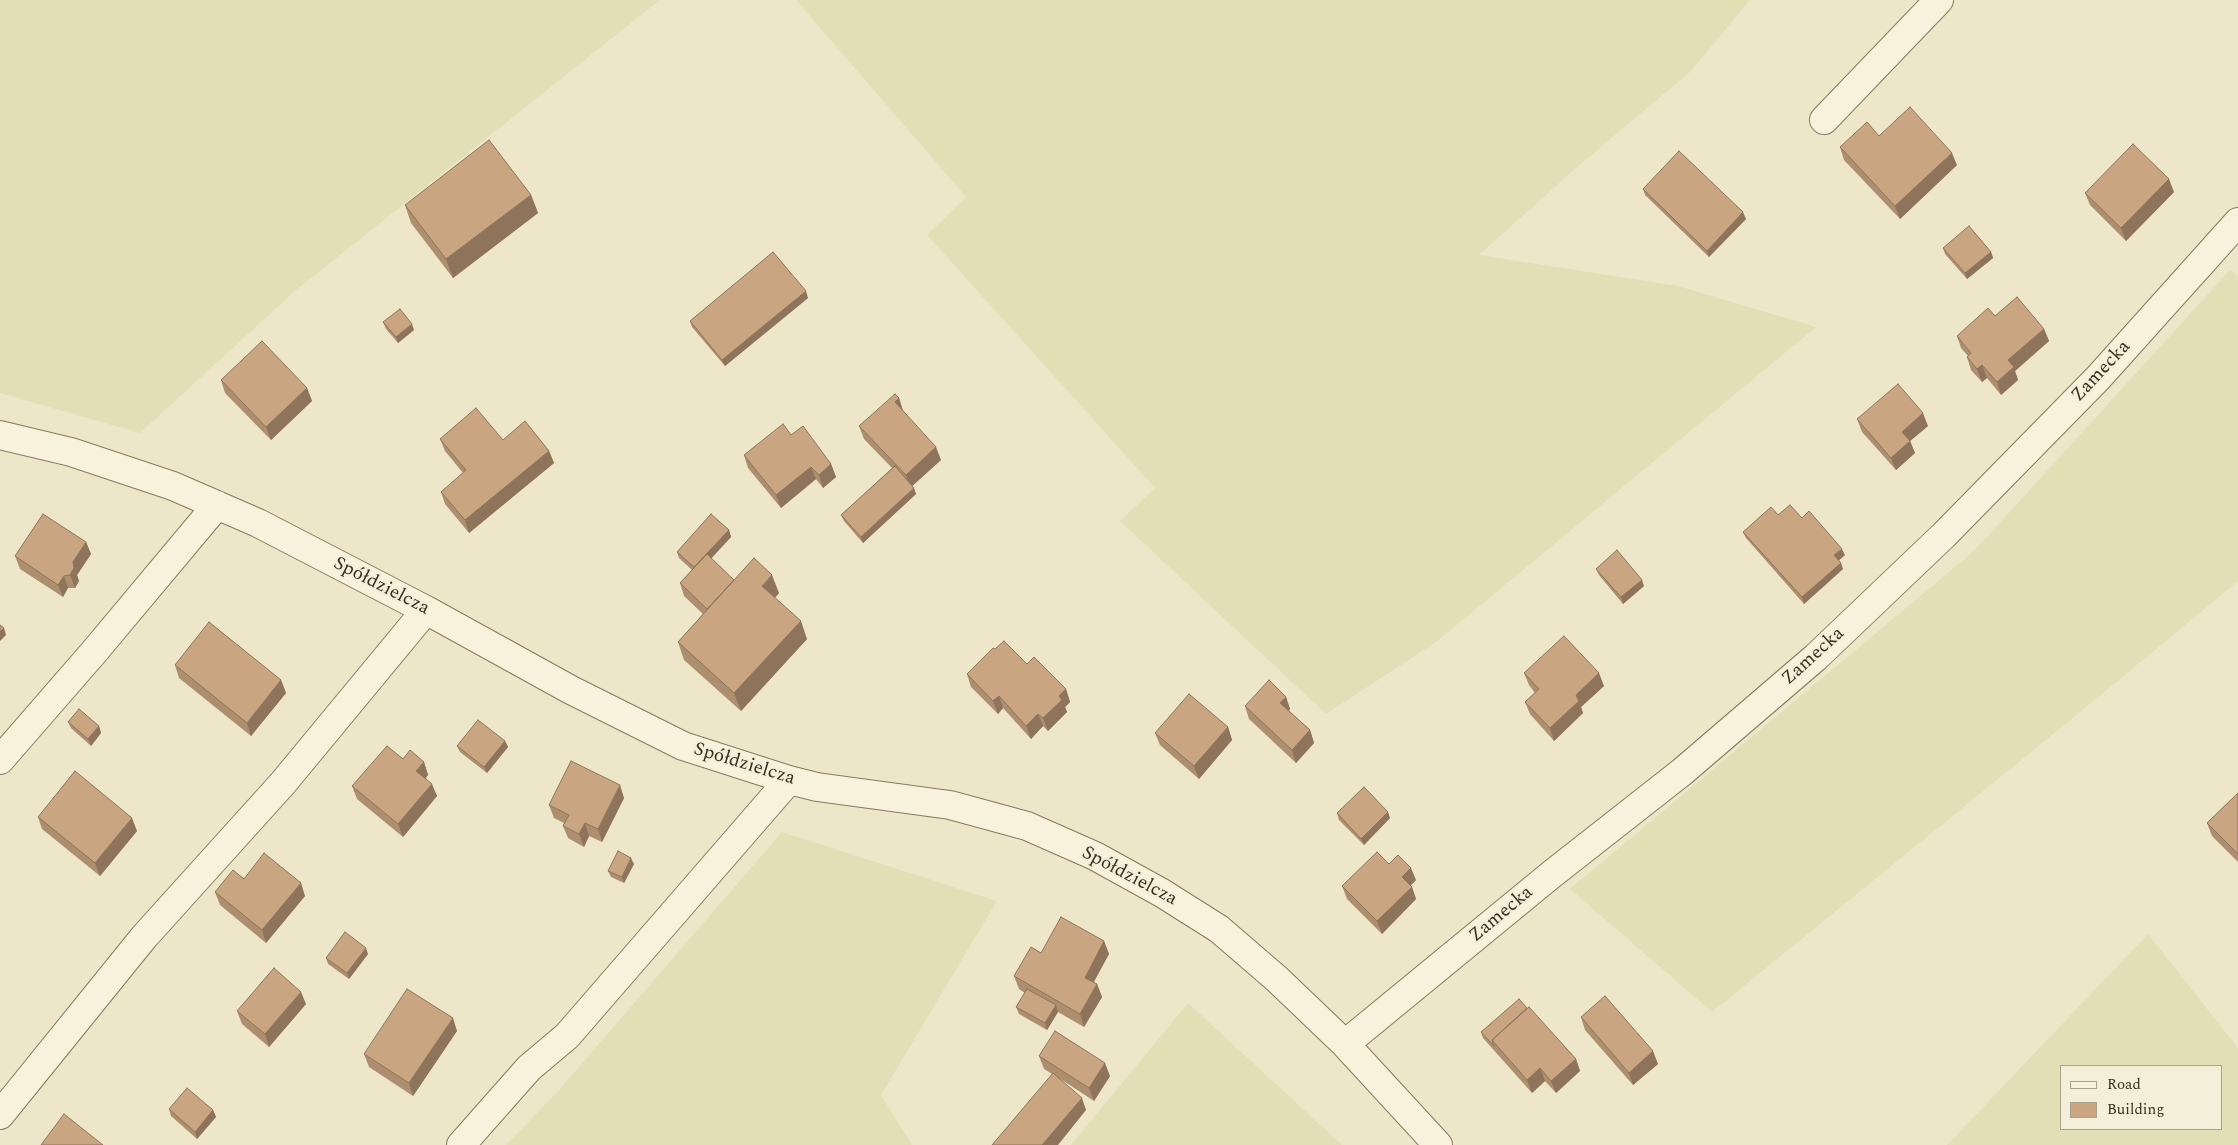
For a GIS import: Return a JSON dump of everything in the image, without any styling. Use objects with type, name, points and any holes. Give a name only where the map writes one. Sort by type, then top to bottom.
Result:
[{"type":"street","points":[[1824,120],[1939,0]]},
{"type":"street","name":"Zamecka","points":[[1346,1044],[1552,874],[1682,772],[1816,657],[1944,535],[2098,378],[2238,222]]},
{"type":"street","name":"Spółdzielcza","points":[[0,435],[71,452],[173,486],[258,523],[426,610],[571,690],[683,746],[816,787],[950,805],[1027,826],[1095,856],[1162,893],[1219,929],[1277,979],[1346,1044],[1438,1145]]},
{"type":"street","points":[[0,760],[94,652],[217,505]]},
{"type":"street","points":[[0,1116],[144,938],[283,784],[426,610]]},
{"type":"street","points":[[461,1145],[529,1068],[567,1036],[789,780]]},
{"type":"shaded area","points":[[0,0],[660,0],[296,290],[140,433],[0,393]]},
{"type":"shaded area","points":[[796,0],[1750,0],[1691,71],[1576,168],[1479,255],[1678,286],[1816,327],[1436,642],[1326,714],[1120,521],[1155,488],[927,235],[966,197]]},
{"type":"shaded area","points":[[2230,270],[2238,277],[2238,581],[1712,1012],[1570,889],[1974,551]]},
{"type":"shaded area","points":[[782,832],[997,901],[881,1095],[912,1145],[506,1145],[559,1090]]},
{"type":"shaded area","points":[[2148,934],[2238,1048],[2238,1145],[1947,1145]]},
{"type":"shaded area","points":[[1188,1003],[1342,1145],[1071,1145]]},
{"type":"building","points":[[1910,107],[1952,153],[1895,206],[1840,147],[1867,122],[1879,136]]},
{"type":"building","points":[[489,140],[531,195],[446,259],[405,205]]},
{"type":"building","points":[[2133,144],[2169,179],[2121,228],[2085,193]]},
{"type":"building","points":[[1679,151],[1743,212],[1707,251],[1643,189]]},
{"type":"building","points":[[1969,226],[1991,252],[1965,273],[1943,248]]},
{"type":"building","points":[[773,252],[806,291],[722,360],[690,321]]},
{"type":"building","points":[[2017,297],[2044,329],[2008,360],[2014,367],[1997,382],[1982,365],[1977,369],[1967,357],[1971,353],[1957,336],[1988,308],[1995,316]]},
{"type":"building","points":[[400,309],[412,324],[396,337],[383,322]]},
{"type":"building","points":[[262,341],[307,388],[266,427],[221,380]]},
{"type":"building","points":[[1898,384],[1923,413],[1902,432],[1910,441],[1891,458],[1857,419]]},
{"type":"building","points":[[895,394],[899,398],[895,402],[936,447],[906,475],[859,426]]},
{"type":"building","points":[[476,408],[503,440],[525,421],[549,451],[465,520],[441,492],[466,470],[440,439]]},
{"type":"building","points":[[783,424],[791,435],[803,426],[831,464],[819,475],[811,467],[776,495],[744,455]]},
{"type":"building","points":[[895,466],[914,488],[861,537],[841,515]]},
{"type":"building","points":[[1790,505],[1802,518],[1809,511],[1842,549],[1834,555],[1841,563],[1802,597],[1743,532],[1771,507],[1778,515]]},
{"type":"building","points":[[43,514],[86,542],[73,562],[74,568],[70,575],[64,576],[58,585],[15,556]]},
{"type":"building","points":[[711,514],[729,530],[694,567],[677,552]]},
{"type":"building","points":[[1617,550],[1642,580],[1621,597],[1596,569]]},
{"type":"building","points":[[707,554],[734,580],[707,609],[680,583]]},
{"type":"building","points":[[754,558],[772,575],[762,586],[801,621],[734,693],[678,642]]},
{"type":"building","points":[[209,622],[281,680],[247,723],[175,665]]},
{"type":"building","points":[[1564,636],[1599,673],[1576,695],[1579,701],[1550,728],[1525,702],[1539,689],[1524,673]]},
{"type":"building","points":[[1004,641],[1027,664],[1034,657],[1066,689],[1059,696],[1062,700],[1043,718],[1038,714],[1026,726],[999,696],[993,701],[967,674],[993,648],[995,649]]},
{"type":"building","points":[[1269,680],[1286,697],[1280,703],[1310,730],[1292,750],[1245,706]]},
{"type":"building","points":[[1189,694],[1228,727],[1194,766],[1155,733]]},
{"type":"building","points":[[79,709],[99,726],[88,739],[68,722]]},
{"type":"building","points":[[478,720],[505,741],[484,767],[457,746]]},
{"type":"building","points":[[387,746],[403,759],[410,750],[424,762],[416,771],[432,784],[398,824],[352,786]]},
{"type":"building","points":[[571,761],[620,785],[598,829],[585,823],[579,834],[563,826],[569,815],[549,805]]},
{"type":"building","points":[[75,771],[132,818],[95,863],[38,817]]},
{"type":"building","points":[[1364,787],[1388,812],[1361,839],[1337,813]]},
{"type":"building","points":[[2238,793],[2238,854],[2207,823]]},
{"type":"building","points":[[618,851],[631,858],[622,877],[608,871]]},
{"type":"building","points":[[1377,852],[1389,864],[1398,855],[1411,868],[1402,877],[1412,887],[1377,921],[1342,886]]},
{"type":"building","points":[[264,853],[301,883],[262,930],[215,892],[233,870],[244,879]]},
{"type":"building","points":[[1061,917],[1104,941],[1085,978],[1097,984],[1080,1014],[1014,976],[1031,947],[1041,953]]},
{"type":"building","points":[[345,932],[366,948],[347,973],[326,958]]},
{"type":"building","points":[[274,968],[301,992],[265,1034],[237,1011]]},
{"type":"building","points":[[407,989],[453,1018],[409,1083],[364,1054]]},
{"type":"building","points":[[1027,989],[1056,1005],[1045,1023],[1016,1007]]},
{"type":"building","points":[[1605,996],[1653,1051],[1629,1073],[1581,1017]]},
{"type":"building","points":[[1519,999],[1527,1008],[1492,1040],[1494,1046],[1481,1032]]},
{"type":"building","points":[[1529,1007],[1576,1059],[1551,1081],[1540,1068],[1527,1080],[1492,1040]]},
{"type":"building","points":[[1055,1031],[1105,1063],[1089,1088],[1039,1056]]},
{"type":"building","points":[[1053,1073],[1082,1098],[1042,1145],[992,1145]]},
{"type":"building","points":[[187,1088],[213,1110],[195,1132],[169,1109]]},
{"type":"building","points":[[64,1114],[103,1145],[41,1145]]}]
